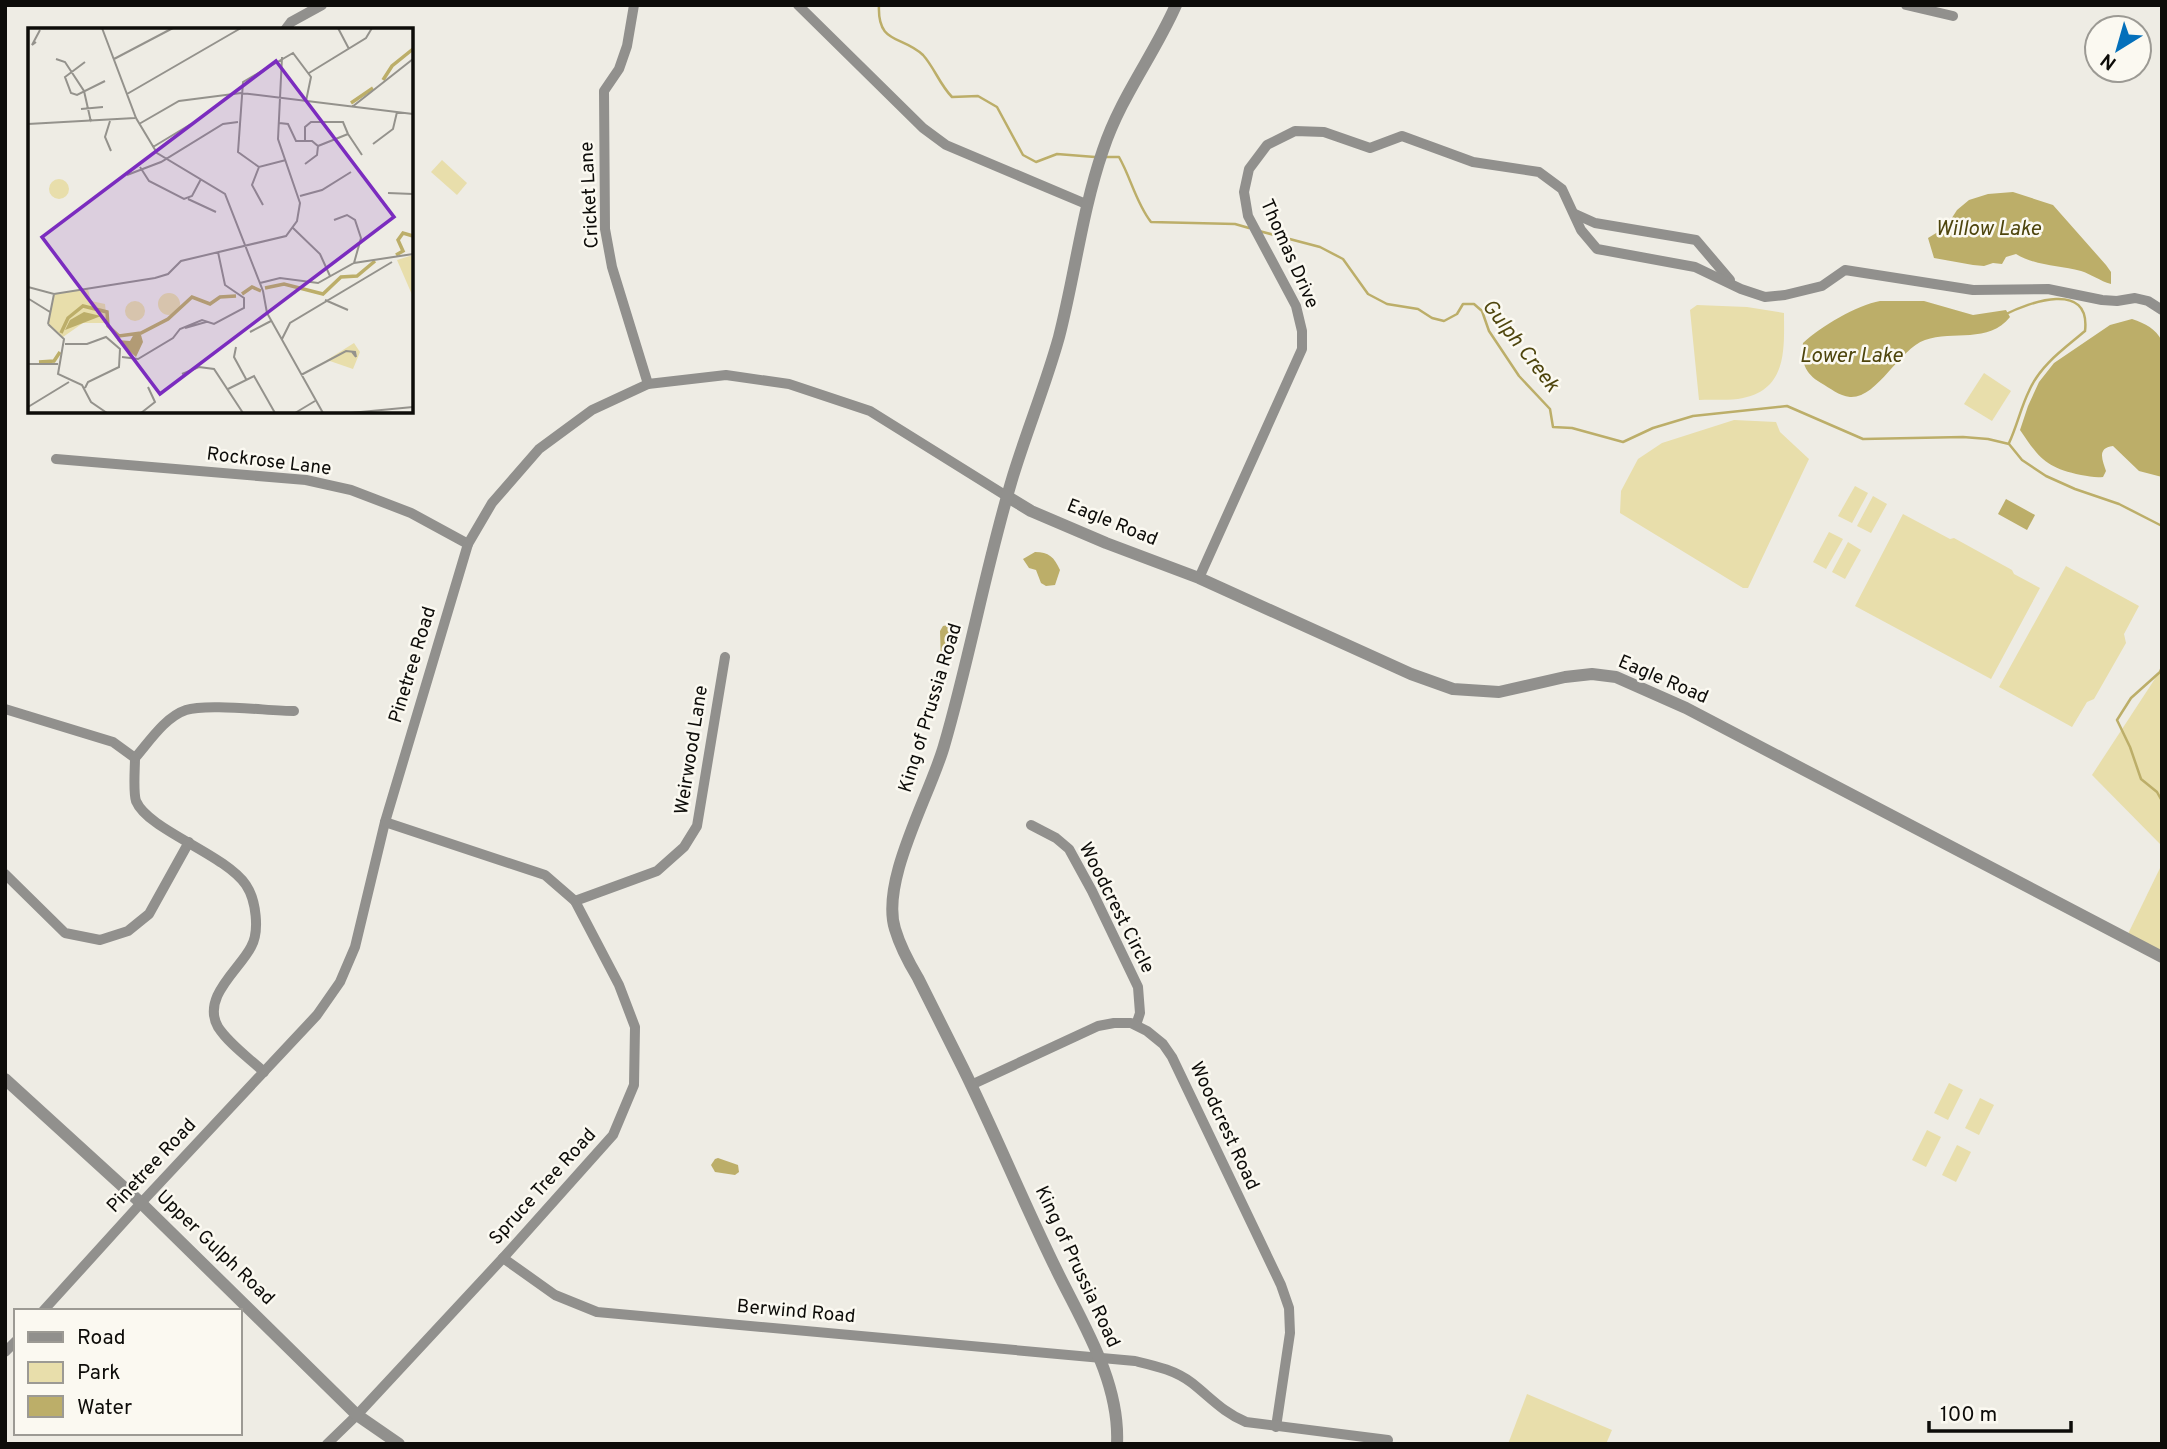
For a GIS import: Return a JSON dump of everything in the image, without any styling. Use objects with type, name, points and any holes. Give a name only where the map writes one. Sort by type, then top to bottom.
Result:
[{"type":"street","points":[[286,28],[291,22],[322,5]]},
{"type":"street","name":"Cricket Lane","points":[[634,5],[627,46],[619,69],[604,91],[606,229],[612,267],[648,384]]},
{"type":"street","points":[[799,5],[923,128],[946,145],[1086,204]]},
{"type":"street","name":"King of Prussia Road","points":[[1117,1444],[1114,1404],[1100,1358],[903,948],[891,910],[901,864],[941,756],[1008,497],[1059,338],[1086,204],[1103,150],[1127,94],[1176,5]]},
{"type":"street","points":[[1906,5],[1953,16]]},
{"type":"street","name":"Thomas Drive","points":[[1199,578],[1302,349],[1302,331],[1296,306],[1248,216],[1244,192],[1249,169],[1267,145],[1295,131],[1324,132],[1370,148],[1402,136],[1473,162],[1539,172],[1562,190],[1581,230],[1597,249],[1695,267],[1765,297],[1822,286],[1845,270],[1973,290],[2048,289],[2102,300],[2135,298],[2148,301],[2162,310]]},
{"type":"street","points":[[1575,214],[1595,223],[1696,240],[1734,285]]},
{"type":"street","name":"Pinetree Road","points":[[45,1309],[317,1015],[340,982],[355,947],[384,821],[468,544],[492,503],[539,449],[592,411],[648,384],[726,375],[789,384],[870,411],[1008,497]]},
{"type":"street","name":"Rockrose Lane","points":[[56,459],[306,480],[351,491],[411,513],[468,544]]},
{"type":"street","name":"Eagle Road","points":[[1008,497],[1031,511],[1199,578],[1411,674],[1453,689],[1499,692],[1565,677],[1592,674],[1616,677],[1686,708],[2162,957]]},
{"type":"street","name":"Weirwood Lane","points":[[575,901],[657,871],[684,847],[697,826],[725,657]]},
{"type":"street","points":[[264,1072],[230,1041],[217,1024],[215,1002],[224,982],[252,946],[257,912],[247,886],[232,871],[149,817],[136,800],[135,758],[167,722],[185,710],[205,708],[294,711]]},
{"type":"street","points":[[5,709],[113,742],[135,758]]},
{"type":"street","name":"Spruce Tree Road","points":[[327,1444],[503,1258],[613,1135],[634,1085],[635,1027],[619,985],[575,901],[545,875],[384,821]]},
{"type":"street","name":"Woodcrest Circle","points":[[1031,825],[1056,838],[1069,849],[1092,891],[1138,987],[1140,1013],[1136,1025]]},
{"type":"street","points":[[5,874],[65,933],[100,940],[128,930],[149,914],[189,842]]},
{"type":"street","points":[[971,1085],[1098,1026],[1131,1023],[1136,1025]]},
{"type":"street","name":"Woodcrest Road","points":[[1136,1025],[1163,1044],[1172,1056],[1289,1308],[1290,1332],[1276,1427]]},
{"type":"street","name":"Upper Gulph Road","points":[[6,1080],[141,1203],[357,1415],[398,1444]]},
{"type":"street","name":"Berwind Road","points":[[503,1258],[555,1295],[597,1312],[1135,1361],[1171,1370],[1192,1383],[1230,1415],[1246,1422],[1388,1440]]},
{"type":"green space","points":[[442,160],[467,183],[457,195],[431,172]]},
{"type":"green space","points":[[1697,305],[1747,307],[1784,313],[1783,352],[1776,376],[1768,386],[1743,398],[1699,400],[1690,310]]},
{"type":"green space","points":[[1984,373],[2011,391],[1992,421],[1964,404]]},
{"type":"green space","points":[[1734,420],[1776,422],[1780,432],[1809,459],[1748,588],[1743,588],[1620,513],[1621,491],[1638,459],[1662,443]]},
{"type":"green space","points":[[1855,486],[1868,493],[1852,523],[1838,516]]},
{"type":"green space","points":[[1873,496],[1887,504],[1871,533],[1857,526]]},
{"type":"green space","points":[[1903,514],[1950,539],[1954,538],[2040,588],[1991,679],[1855,606]]},
{"type":"green space","points":[[1829,532],[1843,539],[1826,569],[1813,562]]},
{"type":"green space","points":[[1848,542],[1861,550],[1845,579],[1832,572]]},
{"type":"green space","points":[[2066,566],[2139,606],[2124,634],[2126,643],[2094,699],[2087,702],[2072,727],[1999,687]]},
{"type":"green space","points":[[2162,668],[2162,846],[2092,775]]},
{"type":"green space","points":[[2162,864],[2162,958],[2126,938]]},
{"type":"green space","points":[[1949,1083],[1963,1090],[1948,1120],[1934,1113]]},
{"type":"green space","points":[[1980,1098],[1994,1105],[1979,1135],[1965,1128]]},
{"type":"green space","points":[[1927,1130],[1941,1137],[1926,1167],[1912,1160]]},
{"type":"green space","points":[[1957,1145],[1971,1152],[1956,1182],[1942,1175]]},
{"type":"green space","points":[[1527,1394],[1612,1430],[1606,1444],[1508,1444]]},
{"type":"water","name":"Willow Lake","points":[[2013,192],[2053,205],[2106,265],[2111,272],[2111,284],[2081,271],[2040,263],[2016,254],[2006,257],[2002,264],[1984,266],[1934,258],[1928,238],[1946,227],[1957,210],[1969,200],[1988,194]]},
{"type":"water","name":"Lower Lake","points":[[1880,301],[1924,301],[1973,315],[2006,310],[2010,317],[1992,331],[1936,337],[1915,345],[1879,382],[1860,395],[1842,395],[1815,379],[1805,366],[1803,343],[1839,318]]},
{"type":"water","points":[[2132,319],[2150,327],[2162,341],[2162,477],[2139,471],[2113,446],[2103,452],[2106,471],[2103,477],[2081,475],[2051,465],[2038,455],[2020,430],[2039,382],[2054,363],[2110,325]]},
{"type":"water","points":[[2006,499],[2035,515],[2027,530],[1998,514]]},
{"type":"water","points":[[1035,552],[1047,554],[1056,562],[1060,570],[1055,585],[1046,586],[1041,583],[1036,570],[1029,568],[1023,559]]},
{"type":"water","points":[[948,625],[953,630],[954,644],[951,658],[945,666],[941,664],[940,631],[943,626]]},
{"type":"water","points":[[718,1158],[738,1165],[739,1172],[735,1175],[715,1172],[711,1165]]},
{"type":"waterway","name":"Gulph Creek","points":[[879,5],[882,27],[892,38],[923,55],[952,97],[978,96],[997,107],[1023,155],[1036,162],[1057,154],[1095,157]]},
{"type":"waterway","name":"Gulph Creek","points":[[1105,157],[1119,157],[1141,207],[1151,222],[1235,224],[1249,228]]},
{"type":"waterway","name":"Gulph Creek","points":[[1259,231],[1320,247],[1343,259],[1368,294],[1387,304],[1418,309],[1432,318],[1444,321],[1457,314],[1463,304],[1474,304],[1482,311],[1489,331],[1519,376],[1550,409],[1553,427],[1572,428],[1623,442],[1653,428],[1693,416],[1787,406],[1863,439],[1963,437],[2009,444],[2022,460],[2046,476],[2119,504],[2162,526]]},
{"type":"waterway","points":[[2004,315],[2042,301],[2069,300],[2078,305],[2084,315],[2085,331],[2040,373],[2026,397],[2009,443]]},
{"type":"waterway","name":"Gulph Creek","points":[[2162,667],[2160,672],[2131,698],[2117,720],[2141,779],[2157,792],[2162,801]]}]
